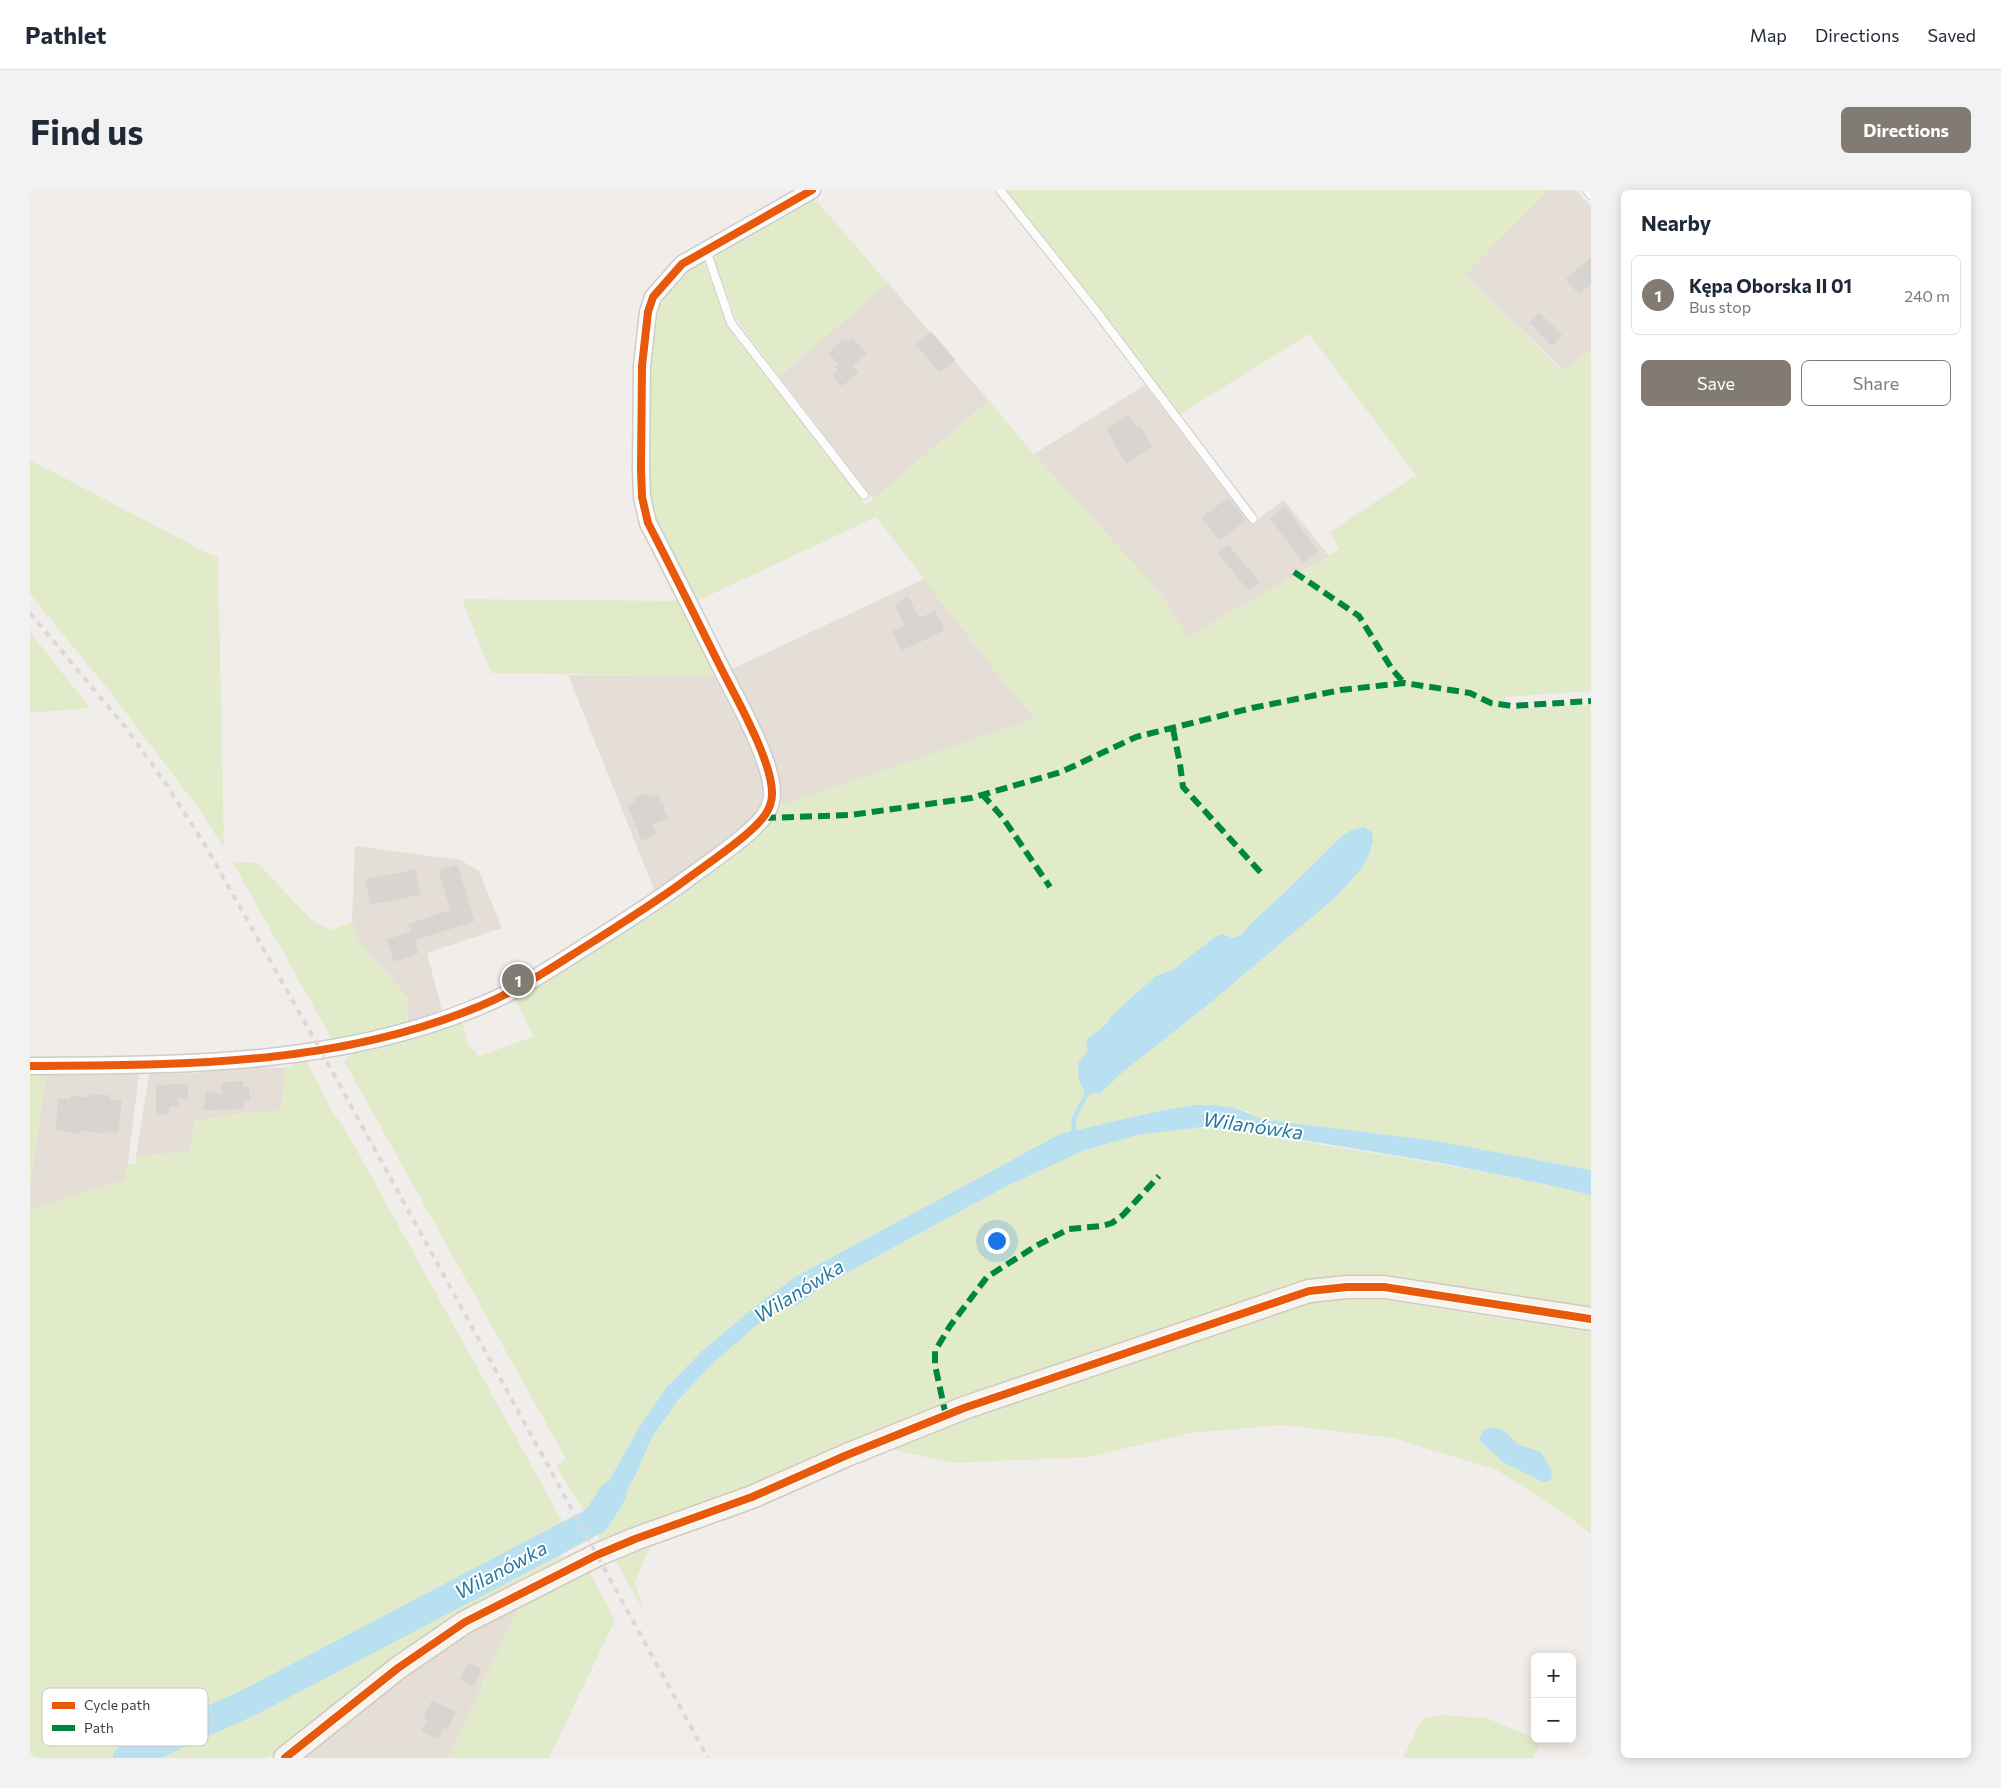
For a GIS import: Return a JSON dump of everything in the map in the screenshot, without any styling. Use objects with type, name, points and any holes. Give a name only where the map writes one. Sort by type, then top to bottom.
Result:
[{"type":"street","points":[[30,1066],[235,1062],[320,1051],[420,1028],[480,1006],[522,987],[667,894],[764,818],[772,793],[766,761],[733,691],[648,523],[642,497],[642,366],[648,312],[653,297],[666,280],[682,264],[810,190]]},
{"type":"street","points":[[285,1758],[398,1668],[465,1622],[597,1556],[635,1539],[770,1490],[848,1455],[964,1408],[1309,1291],[1346,1287],[1384,1287],[1591,1319]]},
{"type":"lane","points":[[1000,190],[1093,307],[1253,519]]},
{"type":"lane","points":[[1587,190],[1591,195]]},
{"type":"lane","points":[[706,250],[731,323],[864,495]]},
{"type":"shaded area","points":[[1548,190],[1576,190],[1591,206],[1591,350],[1565,372],[1465,274]]},
{"type":"shaded area","points":[[888,283],[989,401],[873,499],[779,376]]},
{"type":"shaded area","points":[[1145,385],[1251,524],[1284,500],[1329,556],[1188,637],[1159,592],[1034,454]]},
{"type":"shaded area","points":[[924,579],[1035,719],[782,805],[775,761],[730,670]]},
{"type":"shaded area","points":[[568,675],[714,676],[759,762],[764,781],[763,799],[754,816],[722,843],[655,892]]},
{"type":"shaded area","points":[[355,846],[460,860],[479,871],[502,928],[427,953],[442,1011],[408,1023],[408,998],[358,941],[352,922]]},
{"type":"shaded area","points":[[251,1067],[286,1068],[281,1111],[245,1113],[195,1121],[190,1152],[136,1156],[149,1074],[198,1073]]},
{"type":"shaded area","points":[[139,1074],[126,1180],[30,1210],[30,1186],[46,1075]]},
{"type":"shaded area","points":[[523,1598],[448,1758],[301,1758],[442,1647]]},
{"type":"green space","points":[[1005,190],[1548,190],[1465,274],[1564,372],[1591,350],[1591,691],[1507,697],[1498,709],[1591,705],[1591,1170],[1437,1141],[1260,1119],[1244,1110],[1195,1105],[1163,1110],[1060,1134],[797,1276],[641,1424],[588,1518],[556,1466],[566,1459],[344,1061],[358,1048],[413,1038],[462,1020],[469,1046],[479,1056],[533,1037],[515,997],[544,984],[727,856],[782,805],[1035,719],[876,517],[695,602],[652,509],[641,440],[653,340],[660,306],[686,269],[703,260],[728,326],[866,505],[989,401],[1034,454],[1159,592],[1188,637],[1339,549],[1330,532],[1416,475],[1309,334],[1180,414]],"holes":[[[1341,837],[1361,869],[1337,896],[1204,1008],[1124,1071],[1101,1093],[1078,1063],[1088,1051],[1092,1035],[1102,1030],[1118,1010],[1222,934],[1233,938],[1242,935],[1252,922]]]},
{"type":"green space","points":[[813,197],[888,283],[779,376],[737,320],[714,261],[717,252]]},
{"type":"green space","points":[[30,460],[218,557],[224,848],[196,805],[112,694],[30,594]]},
{"type":"green space","points":[[462,599],[678,601],[714,676],[491,673]]},
{"type":"green space","points":[[30,632],[90,708],[91,708],[30,713]]},
{"type":"green space","points":[[233,863],[257,863],[314,922],[330,930],[352,922],[358,941],[408,998],[408,1023],[333,1041]]},
{"type":"green space","points":[[305,1058],[332,1111],[345,1129],[571,1537],[558,1545],[563,1558],[530,1575],[456,1619],[268,1758],[30,1758],[30,1210],[125,1180],[127,1165],[136,1164],[136,1156],[190,1152],[195,1121],[245,1113],[281,1111],[286,1068]]},
{"type":"green space","points":[[30,1075],[46,1075],[30,1186]]},
{"type":"green space","points":[[1202,1127],[1255,1133],[1435,1163],[1591,1195],[1591,1312],[1395,1282],[1335,1277],[1305,1282],[878,1429],[795,1470],[603,1545],[593,1529],[620,1504],[638,1470],[651,1439],[678,1400],[714,1362],[776,1309],[797,1305],[826,1284],[1007,1186],[1085,1150],[1138,1135]]},
{"type":"green space","points":[[1351,1295],[1591,1332],[1591,1534],[1567,1515],[1497,1470],[1393,1438],[1283,1425],[1190,1433],[1089,1457],[952,1463],[886,1448],[892,1443],[1303,1301]]},
{"type":"green space","points":[[653,1540],[635,1582],[644,1611],[612,1555]]},
{"type":"green space","points":[[587,1567],[615,1620],[549,1758],[448,1758],[523,1598]]},
{"type":"green space","points":[[1440,1715],[1486,1718],[1531,1736],[1531,1743],[1541,1743],[1532,1758],[1403,1758],[1422,1719]]},
{"type":"water","points":[[1364,827],[1372,832],[1373,842],[1368,857],[1361,869],[1337,896],[1204,1008],[1124,1071],[1101,1093],[1085,1094],[1079,1081],[1078,1063],[1088,1051],[1086,1040],[1104,1026],[1112,1015],[1156,976],[1173,970],[1213,938],[1222,934],[1233,938],[1242,935],[1252,922],[1341,837],[1351,830]]},
{"type":"water","points":[[1195,1105],[1229,1107],[1244,1111],[1260,1119],[1437,1141],[1591,1170],[1591,1195],[1441,1163],[1249,1131],[1202,1127],[1138,1135],[1085,1150],[1007,1186],[826,1284],[797,1305],[776,1309],[714,1362],[678,1400],[651,1439],[638,1470],[620,1504],[593,1529],[588,1518],[641,1424],[667,1387],[702,1351],[756,1306],[797,1276],[1060,1134],[1163,1110]]},
{"type":"water","points":[[1492,1427],[1505,1431],[1517,1444],[1541,1452],[1551,1470],[1552,1478],[1549,1481],[1543,1482],[1503,1462],[1479,1440],[1484,1430]]},
{"type":"building","points":[[1591,258],[1591,284],[1579,294],[1566,279]]},
{"type":"building","points":[[1539,313],[1562,335],[1552,345],[1530,323]]},
{"type":"building","points":[[931,332],[955,360],[940,372],[916,345]]},
{"type":"building","points":[[853,338],[866,354],[852,366],[858,372],[842,386],[833,375],[838,370],[835,367],[839,364],[829,353],[843,340],[847,342]]},
{"type":"building","points":[[1129,415],[1137,428],[1140,427],[1152,447],[1126,463],[1107,429]]},
{"type":"building","points":[[1228,498],[1245,520],[1220,540],[1202,518]]},
{"type":"building","points":[[1285,507],[1318,552],[1303,562],[1270,518]]},
{"type":"building","points":[[1228,545],[1259,582],[1249,591],[1218,553]]},
{"type":"building","points":[[908,597],[919,619],[935,611],[944,630],[902,650],[893,631],[905,625],[895,604]]},
{"type":"building","points":[[646,793],[649,799],[658,795],[660,802],[665,804],[663,809],[667,818],[652,824],[656,834],[642,840],[628,805],[636,802],[635,798]]},
{"type":"building","points":[[457,865],[474,921],[414,940],[418,953],[394,961],[387,940],[411,932],[409,924],[451,910],[439,871]]},
{"type":"building","points":[[415,870],[420,894],[371,904],[366,880]]},
{"type":"building","points":[[242,1081],[242,1087],[248,1087],[250,1100],[243,1100],[244,1108],[204,1110],[206,1092],[223,1095],[222,1083]]},
{"type":"building","points":[[187,1084],[188,1098],[178,1098],[178,1106],[169,1106],[169,1113],[157,1114],[156,1086]]},
{"type":"building","points":[[90,1094],[110,1096],[109,1100],[121,1101],[118,1132],[106,1131],[106,1133],[79,1130],[79,1134],[56,1129],[59,1099],[71,1100],[71,1096],[90,1098]]},
{"type":"building","points":[[468,1663],[481,1670],[474,1686],[460,1679]]},
{"type":"building","points":[[432,1701],[455,1712],[447,1729],[443,1727],[438,1738],[422,1731],[428,1720],[424,1718]]},
{"type":"waterway","points":[[1073,1136],[1074,1118],[1089,1090]]},
{"type":"waterway","name":"Wilanówka","points":[[208,1721],[248,1703],[596,1520],[612,1495]]},
{"type":"waterway","name":"Wilanówka","points":[[127,1758],[153,1746]]},
{"type":"railway","points":[[30,613],[126,728],[166,784],[205,845],[321,1051],[708,1758]]},
{"type":"marked path","points":[[1294,572],[1359,616],[1392,669],[1404,683]]},
{"type":"marked path","points":[[764,818],[851,815],[971,798],[1061,772],[1136,737],[1252,708],[1341,690],[1404,683],[1470,693],[1491,703],[1512,706],[1591,701]]},
{"type":"marked path","points":[[1173,729],[1183,787],[1262,874]]},
{"type":"marked path","points":[[982,794],[1003,818],[1050,887]]},
{"type":"marked path","points":[[946,1416],[935,1365],[935,1351],[950,1326],[987,1277],[1036,1246],[1069,1229],[1102,1226],[1112,1223],[1123,1215],[1159,1176]]},
{"type":"cycle path","points":[[30,1066],[145,1065],[258,1058],[315,1051],[370,1041],[426,1026],[494,1000],[546,972],[674,888],[728,849],[758,823],[768,810],[772,794],[771,781],[761,750],[648,523],[642,497],[642,366],[648,312],[653,297],[682,264],[812,190]]},
{"type":"cycle path","points":[[285,1758],[398,1668],[465,1622],[597,1555],[635,1539],[752,1497],[847,1455],[964,1408],[1309,1291],[1347,1287],[1384,1287],[1591,1319]]},
{"type":"place","name":"Kępa Oborska II 01","points":[[518,980]]}]
